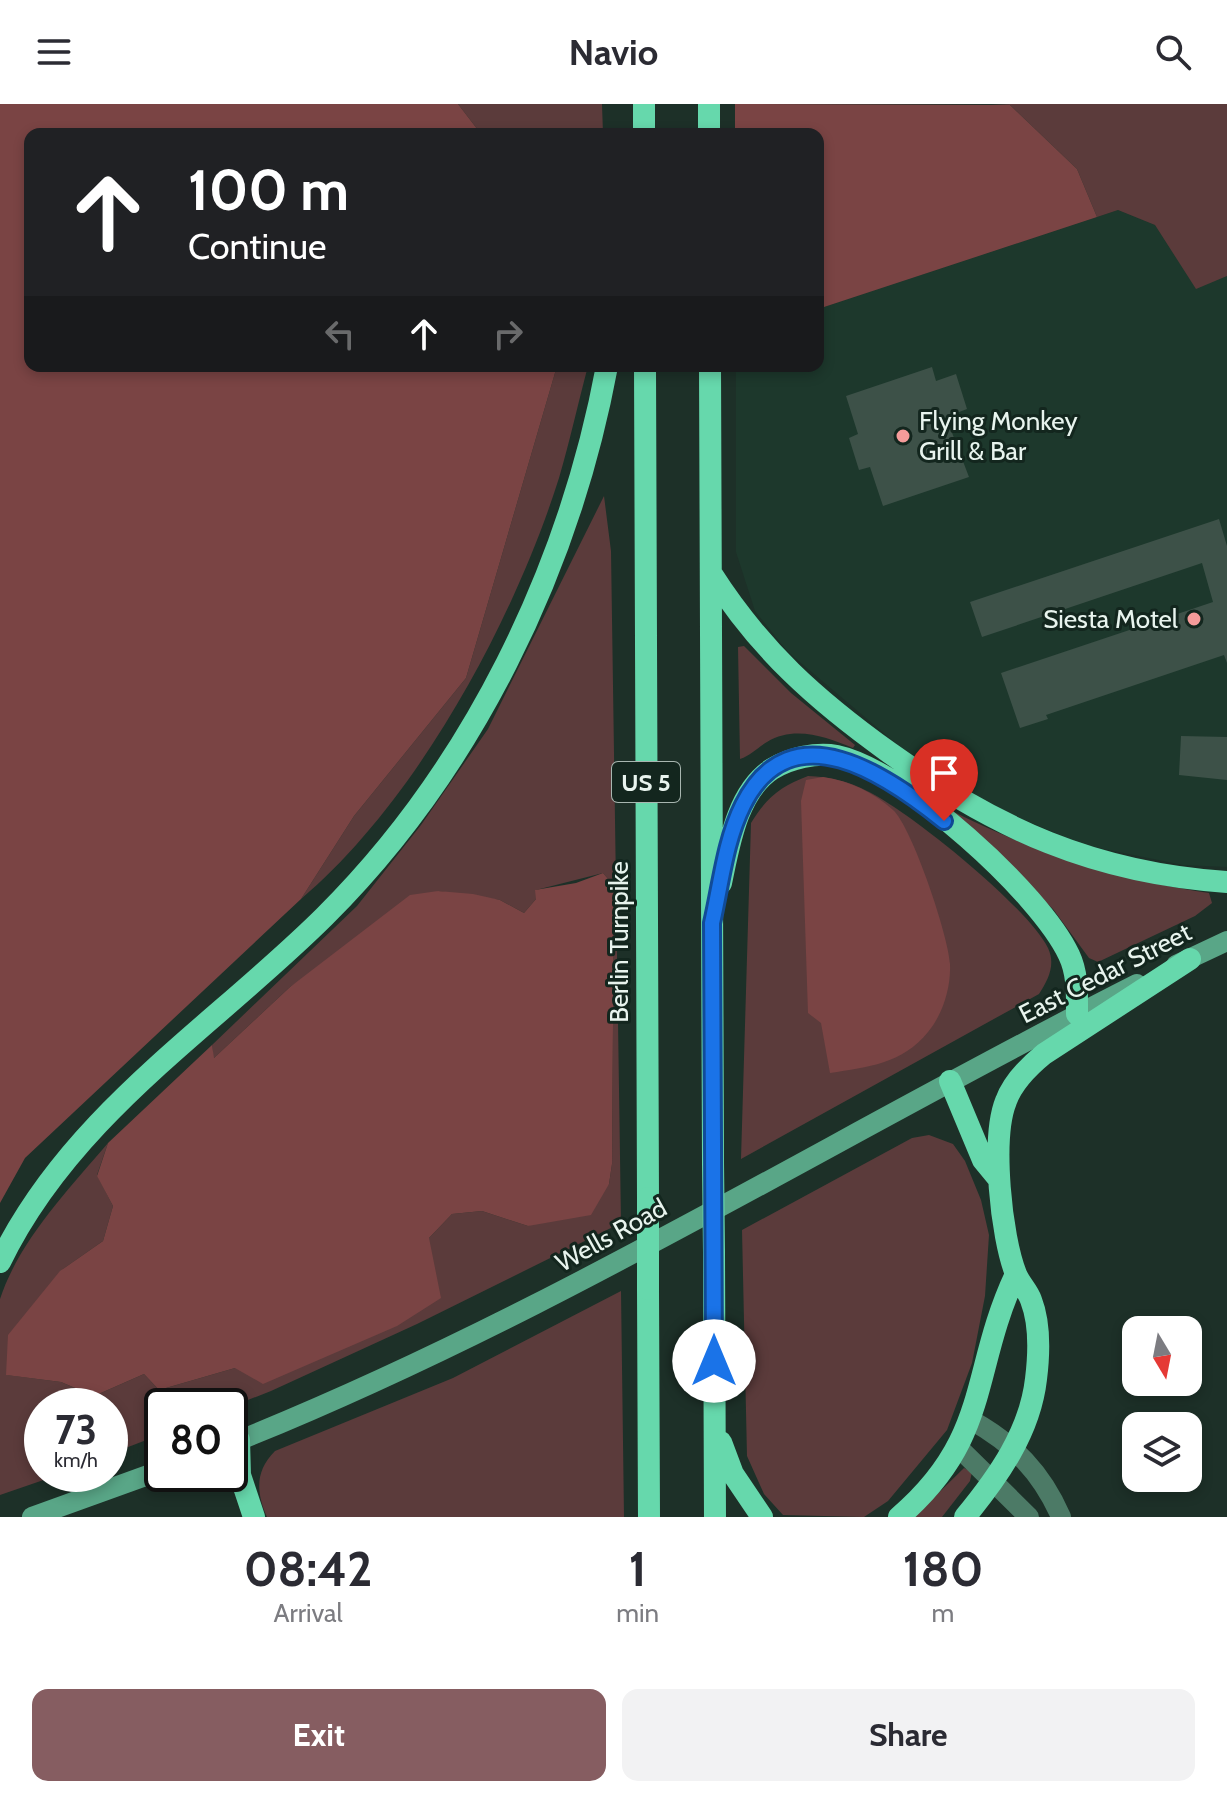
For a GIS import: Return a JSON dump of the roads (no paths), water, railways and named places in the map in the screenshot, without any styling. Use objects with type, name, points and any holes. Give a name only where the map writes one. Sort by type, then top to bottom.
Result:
[{"type":"highway","points":[[709,104],[709,128]]},
{"type":"highway","points":[[643,128],[644,107]]},
{"type":"highway","points":[[0,1262],[43,1192],[91,1132],[179,1043],[324,917],[375,861],[438,777],[509,657],[548,570],[581,476],[606,372]]},
{"type":"highway","name":"Berlin Turnpike","points":[[645,372],[649,1517]]},
{"type":"highway","name":"US 5","points":[[710,372],[715,1517]]},
{"type":"highway","points":[[711,572],[743,621],[775,659],[1037,905],[1070,957],[1078,985],[1077,1014]]},
{"type":"highway","points":[[712,923],[725,860],[743,804],[772,769],[794,759],[837,756],[900,774],[1044,842],[1129,867],[1227,882]]},
{"type":"highway","points":[[965,1517],[993,1483],[1015,1448],[1036,1380],[1037,1349],[1031,1299],[1016,1274],[997,1177],[1002,1112],[1006,1099],[1025,1070],[1085,1026],[1190,959]]},
{"type":"highway","points":[[950,1081],[983,1160],[997,1177]]},
{"type":"highway","points":[[899,1517],[941,1475],[959,1448],[971,1420],[1006,1295],[1016,1274]]},
{"type":"highway","points":[[714,1414],[733,1474],[762,1517]]},
{"type":"highway","points":[[246,1492],[254,1517]]},
{"type":"main road","name":"East Cedar Street","points":[[1006,1052],[1227,941]]},
{"type":"main road","name":"Wells Road","points":[[248,1436],[385,1378],[541,1303],[1006,1052]]},
{"type":"main road","points":[[32,1517],[144,1477]]},
{"type":"street","points":[[971,1420],[1015,1448],[1036,1474],[1061,1517]]},
{"type":"street","points":[[959,1448],[1029,1517]]},
{"type":"place","name":"Flying Monkey Grill & Bar","points":[[903,436]]},
{"type":"place","name":"Siesta Motel","points":[[1194,619]]}]
